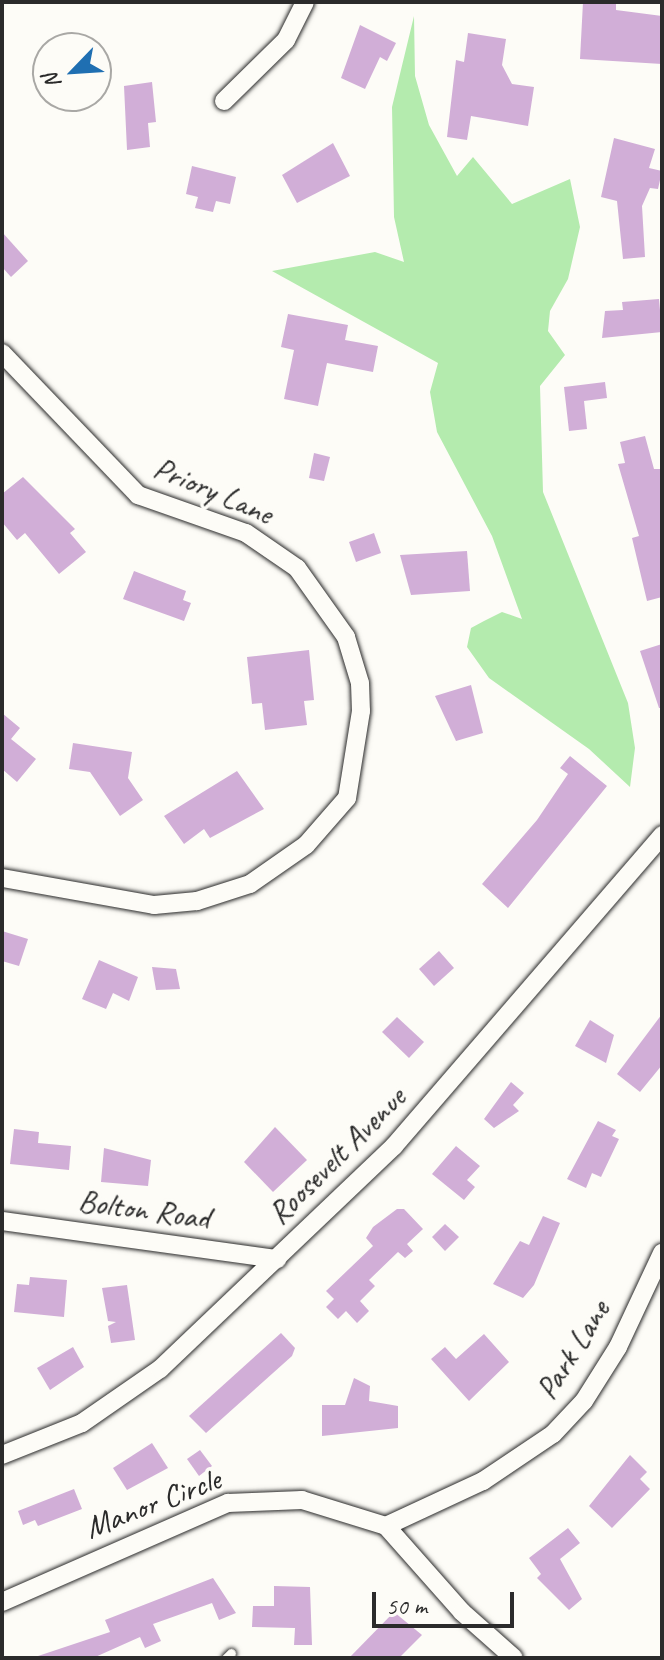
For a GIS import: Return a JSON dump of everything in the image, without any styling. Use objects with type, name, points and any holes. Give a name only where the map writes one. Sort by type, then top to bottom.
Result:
[{"type":"street","points":[[224,101],[286,40],[305,2]]},
{"type":"street","name":"Priory Lane","points":[[2,353],[138,495],[246,533],[297,568],[346,637],[360,683],[361,711],[347,798],[306,845],[250,884],[197,901],[154,905],[2,878]]},
{"type":"street","name":"Roosevelt Avenue","points":[[2,1455],[82,1423],[160,1369],[394,1146],[662,835]]},
{"type":"street","name":"Bolton Road","points":[[2,1221],[277,1259]]},
{"type":"street","name":"Park Lane","points":[[386,1526],[483,1481],[553,1434],[584,1401],[618,1347],[662,1253]]},
{"type":"street","name":"Manor Circle","points":[[2,1602],[228,1503],[302,1500],[386,1526]]},
{"type":"street","points":[[386,1526],[462,1612],[514,1658]]},
{"type":"green space","points":[[414,16],[415,76],[429,125],[457,176],[473,157],[512,204],[570,179],[580,227],[568,279],[550,311],[548,331],[565,355],[540,386],[543,492],[628,703],[635,748],[630,787],[589,749],[489,678],[467,647],[471,628],[484,621],[502,612],[522,619],[492,536],[437,432],[430,392],[438,363],[272,271],[375,252],[404,262],[394,217],[392,107]]},
{"type":"building","points":[[583,2],[616,2],[616,10],[662,16],[662,64],[580,59]]},
{"type":"building","points":[[360,25],[396,43],[387,61],[380,57],[365,89],[341,78]]},
{"type":"building","points":[[468,33],[506,39],[502,65],[512,84],[534,87],[528,126],[471,116],[467,140],[447,137],[456,60],[464,62]]},
{"type":"building","points":[[152,82],[156,122],[148,123],[150,147],[127,150],[124,86]]},
{"type":"building","points":[[614,138],[655,149],[649,168],[662,171],[658,189],[650,188],[642,206],[645,257],[623,259],[617,201],[601,197]]},
{"type":"building","points":[[333,143],[350,176],[297,203],[282,175]]},
{"type":"building","points":[[192,166],[236,177],[230,204],[216,201],[213,212],[195,208],[198,197],[186,194]]},
{"type":"building","points":[[2,232],[28,261],[11,277],[2,267]]},
{"type":"building","points":[[659,299],[662,332],[602,338],[605,311],[623,310],[622,302]]},
{"type":"building","points":[[288,314],[348,325],[345,340],[378,346],[373,372],[327,363],[318,406],[284,399],[294,350],[281,347]]},
{"type":"building","points":[[605,382],[607,398],[584,401],[587,429],[569,431],[564,387]]},
{"type":"building","points":[[645,436],[654,469],[662,469],[662,597],[647,601],[632,538],[639,536],[618,464],[625,463],[620,442]]},
{"type":"building","points":[[314,453],[330,457],[324,481],[309,478]]},
{"type":"building","points":[[23,477],[75,529],[70,533],[86,552],[59,574],[25,533],[17,540],[2,522],[2,494]]},
{"type":"building","points":[[374,533],[381,553],[356,562],[349,542]]},
{"type":"building","points":[[467,551],[470,591],[411,595],[400,555]]},
{"type":"building","points":[[134,571],[186,591],[183,600],[191,603],[184,621],[123,599]]},
{"type":"building","points":[[662,644],[662,708],[659,708],[640,651]]},
{"type":"building","points":[[309,650],[314,700],[304,701],[307,725],[265,730],[262,703],[252,704],[247,657]]},
{"type":"building","points":[[471,685],[483,733],[456,741],[435,696]]},
{"type":"building","points":[[2,713],[20,728],[11,739],[36,759],[17,782],[2,769]]},
{"type":"building","points":[[73,743],[132,752],[128,778],[143,800],[120,816],[90,772],[69,769]]},
{"type":"building","points":[[570,756],[607,786],[508,908],[482,884],[537,820],[568,774],[560,768]]},
{"type":"building","points":[[237,771],[264,809],[210,838],[204,829],[184,844],[164,816]]},
{"type":"building","points":[[2,931],[28,939],[19,966],[2,961]]},
{"type":"building","points":[[439,951],[454,968],[434,986],[419,969]]},
{"type":"building","points":[[99,960],[138,977],[129,1001],[113,993],[106,1009],[82,999]]},
{"type":"building","points":[[152,967],[176,969],[180,989],[156,990]]},
{"type":"building","points":[[662,1014],[662,1065],[640,1092],[617,1074]]},
{"type":"building","points":[[397,1017],[424,1042],[409,1058],[382,1032]]},
{"type":"building","points":[[590,1020],[614,1035],[606,1063],[575,1046]]},
{"type":"building","points":[[511,1082],[524,1093],[513,1105],[519,1111],[494,1128],[484,1119]]},
{"type":"building","points":[[598,1121],[616,1130],[612,1136],[619,1139],[601,1177],[592,1173],[586,1188],[567,1179]]},
{"type":"building","points":[[275,1127],[307,1160],[273,1192],[244,1162]]},
{"type":"building","points":[[14,1129],[39,1132],[38,1143],[71,1146],[69,1170],[10,1164]]},
{"type":"building","points":[[456,1146],[480,1166],[467,1180],[475,1187],[464,1200],[432,1174]]},
{"type":"building","points":[[104,1148],[151,1160],[148,1186],[101,1182]]},
{"type":"building","points":[[397,1209],[404,1209],[423,1229],[407,1244],[413,1251],[405,1258],[398,1252],[369,1280],[375,1286],[360,1301],[369,1311],[357,1323],[346,1311],[338,1319],[326,1307],[334,1299],[326,1291],[373,1246],[366,1238],[373,1227]]},
{"type":"building","points":[[543,1216],[560,1223],[534,1285],[523,1298],[493,1284],[520,1241],[529,1245]]},
{"type":"building","points":[[445,1224],[459,1237],[445,1251],[432,1237]]},
{"type":"building","points":[[30,1277],[67,1280],[64,1317],[14,1312],[17,1284],[29,1285]]},
{"type":"building","points":[[127,1285],[135,1340],[111,1343],[108,1326],[116,1322],[108,1321],[102,1288]]},
{"type":"building","points":[[281,1333],[295,1348],[292,1356],[206,1433],[189,1416]]},
{"type":"building","points":[[484,1334],[509,1362],[469,1401],[431,1359],[445,1347],[456,1359]]},
{"type":"building","points":[[73,1347],[84,1367],[50,1390],[37,1368]]},
{"type":"building","points":[[354,1378],[370,1386],[369,1401],[398,1406],[398,1428],[322,1436],[322,1405],[345,1405]]},
{"type":"building","points":[[152,1443],[168,1468],[127,1490],[113,1468]]},
{"type":"building","points":[[200,1450],[212,1466],[199,1476],[187,1459]]},
{"type":"building","points":[[630,1455],[647,1472],[640,1479],[650,1489],[612,1528],[589,1506]]},
{"type":"building","points":[[74,1489],[82,1509],[38,1526],[35,1520],[23,1525],[18,1511]]},
{"type":"building","points":[[568,1528],[580,1543],[560,1559],[582,1599],[569,1610],[537,1578],[541,1574],[529,1558]]},
{"type":"building","points":[[213,1578],[236,1613],[219,1620],[212,1603],[153,1624],[161,1641],[145,1648],[140,1637],[93,1658],[32,1658],[110,1632],[105,1620]]},
{"type":"building","points":[[274,1586],[310,1587],[312,1645],[294,1645],[295,1628],[252,1627],[253,1606],[274,1606]]},
{"type":"building","points":[[394,1612],[422,1635],[399,1658],[349,1658]]}]
